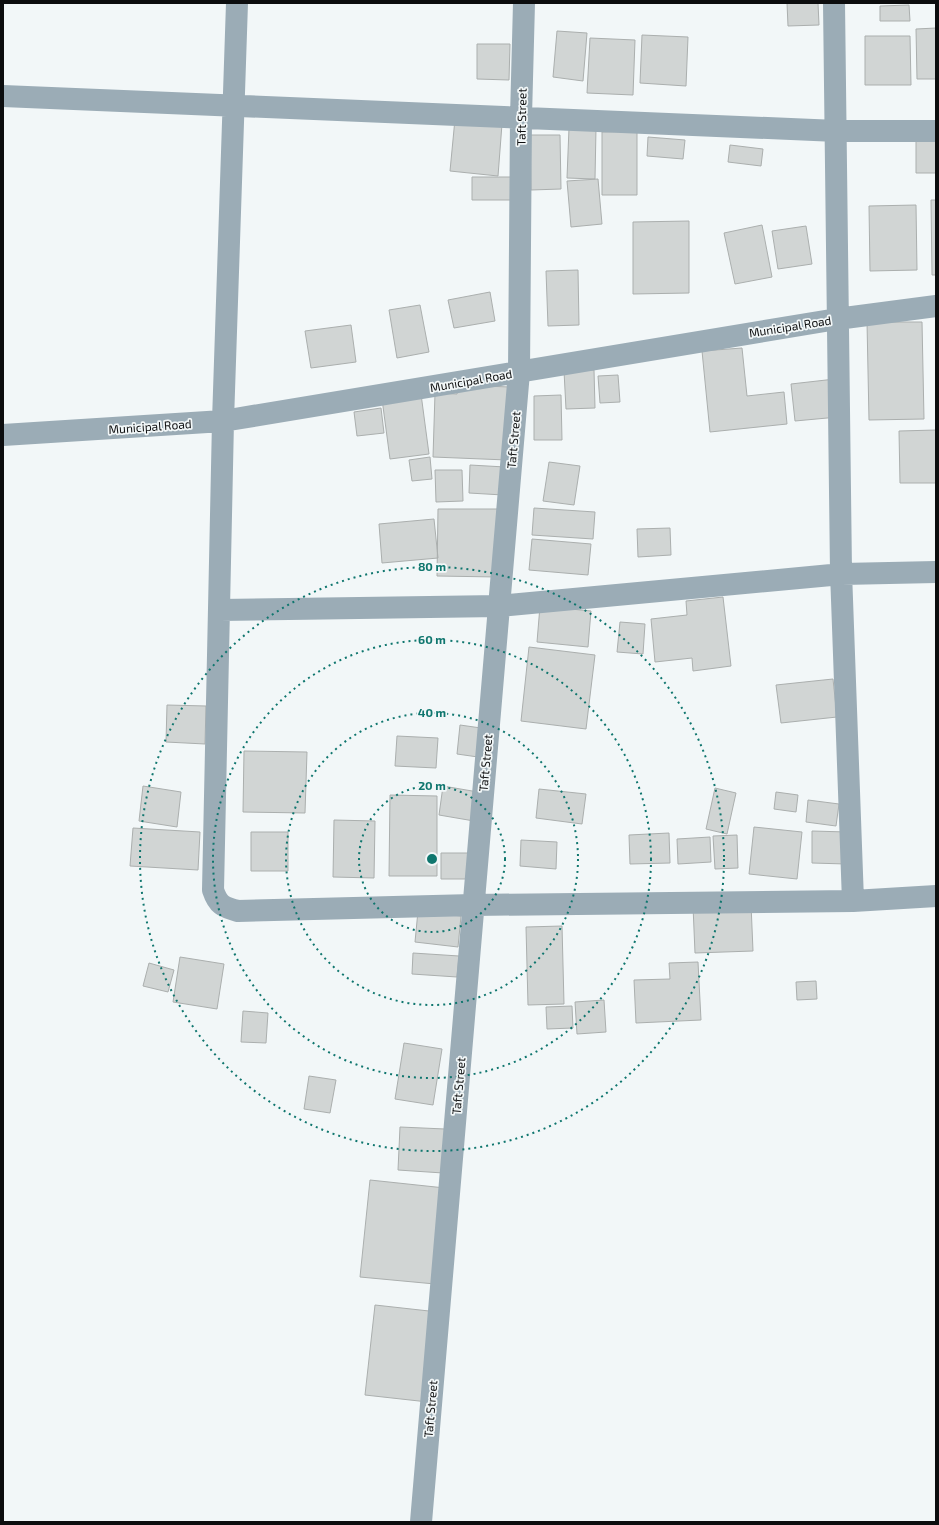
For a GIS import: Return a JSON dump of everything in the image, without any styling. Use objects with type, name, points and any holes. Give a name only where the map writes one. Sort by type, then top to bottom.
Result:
[{"type":"street","points":[[236,3],[223,421],[213,890],[216,900],[221,905],[238,911],[473,905],[853,901],[936,896]]},
{"type":"street","name":"Taft Street","points":[[420,1522],[519,372],[521,117],[524,3]]},
{"type":"street","points":[[834,3],[837,131],[837,319],[842,574],[853,901]]},
{"type":"street","points":[[3,96],[837,131],[936,131]]},
{"type":"street","name":"Municipal Road","points":[[3,435],[223,421],[837,319],[936,306]]},
{"type":"street","points":[[220,610],[499,606],[842,574],[936,572]]},
{"type":"building","points":[[787,3],[818,3],[819,25],[788,26]]},
{"type":"building","points":[[909,5],[910,21],[880,21],[880,6]]},
{"type":"building","points":[[936,28],[936,79],[917,79],[916,29]]},
{"type":"building","points":[[557,31],[587,33],[583,81],[553,77]]},
{"type":"building","points":[[642,35],[688,37],[686,86],[640,83]]},
{"type":"building","points":[[865,36],[910,36],[911,85],[865,85]]},
{"type":"building","points":[[590,38],[635,40],[633,95],[587,93]]},
{"type":"building","points":[[477,44],[510,44],[509,80],[477,79]]},
{"type":"building","points":[[455,119],[502,124],[498,176],[450,171]]},
{"type":"building","points":[[569,128],[596,128],[595,179],[567,178]]},
{"type":"building","points":[[637,131],[637,195],[602,195],[602,132]]},
{"type":"building","points":[[530,135],[560,135],[561,189],[531,190]]},
{"type":"building","points":[[648,137],[685,140],[683,159],[647,156]]},
{"type":"building","points":[[916,137],[936,137],[936,173],[916,173]]},
{"type":"building","points":[[730,145],[763,149],[761,166],[728,162]]},
{"type":"building","points":[[472,177],[511,177],[511,200],[472,200]]},
{"type":"building","points":[[598,179],[602,224],[571,227],[567,181]]},
{"type":"building","points":[[931,200],[936,200],[936,275],[932,275]]},
{"type":"building","points":[[916,205],[917,270],[870,271],[869,206]]},
{"type":"building","points":[[689,221],[689,293],[633,294],[633,222]]},
{"type":"building","points":[[762,225],[772,277],[735,284],[724,233]]},
{"type":"building","points":[[806,226],[812,264],[778,269],[772,231]]},
{"type":"building","points":[[578,270],[579,325],[548,326],[546,271]]},
{"type":"building","points":[[490,292],[495,321],[454,328],[448,300]]},
{"type":"building","points":[[420,305],[429,352],[397,358],[389,310]]},
{"type":"building","points":[[867,322],[922,322],[924,419],[869,420]]},
{"type":"building","points":[[351,325],[356,362],[311,368],[305,331]]},
{"type":"building","points":[[742,348],[747,396],[784,392],[787,424],[710,432],[702,351]]},
{"type":"building","points":[[594,370],[595,408],[566,409],[564,371]]},
{"type":"building","points":[[618,375],[620,402],[600,403],[598,376]]},
{"type":"building","points":[[835,379],[838,417],[795,421],[791,384]]},
{"type":"building","points":[[458,385],[510,387],[507,460],[433,457],[435,393],[457,394]]},
{"type":"building","points":[[421,394],[429,454],[390,459],[382,399]]},
{"type":"building","points":[[561,395],[562,440],[534,440],[534,396]]},
{"type":"building","points":[[381,408],[384,433],[357,436],[354,412]]},
{"type":"building","points":[[936,430],[936,483],[900,483],[899,431]]},
{"type":"building","points":[[430,457],[432,479],[412,481],[409,460]]},
{"type":"building","points":[[549,462],[580,466],[574,505],[543,501]]},
{"type":"building","points":[[470,465],[505,467],[503,495],[469,493]]},
{"type":"building","points":[[435,470],[462,470],[463,501],[436,502]]},
{"type":"building","points":[[534,508],[595,512],[593,539],[532,535]]},
{"type":"building","points":[[438,509],[498,509],[497,577],[437,576]]},
{"type":"building","points":[[434,519],[438,558],[382,563],[379,524]]},
{"type":"building","points":[[670,528],[671,555],[638,557],[637,529]]},
{"type":"building","points":[[532,539],[591,544],[588,575],[529,570]]},
{"type":"building","points":[[723,597],[731,666],[693,671],[692,658],[655,662],[651,619],[687,615],[686,601]]},
{"type":"building","points":[[540,606],[591,611],[588,647],[537,642]]},
{"type":"building","points":[[620,622],[645,624],[643,654],[617,652]]},
{"type":"building","points":[[529,647],[595,655],[586,729],[521,721]]},
{"type":"building","points":[[833,679],[837,717],[781,723],[776,685]]},
{"type":"building","points":[[167,705],[206,706],[205,744],[166,742]]},
{"type":"building","points":[[460,725],[481,728],[478,757],[457,754]]},
{"type":"building","points":[[397,736],[438,738],[436,768],[395,766]]},
{"type":"building","points":[[244,751],[307,752],[305,813],[243,812]]},
{"type":"building","points":[[143,786],[181,792],[177,827],[139,821]]},
{"type":"building","points":[[443,786],[478,792],[474,821],[439,815]]},
{"type":"building","points":[[715,788],[736,793],[727,834],[706,829]]},
{"type":"building","points":[[539,789],[586,794],[582,824],[536,818]]},
{"type":"building","points":[[776,792],[798,795],[796,812],[774,809]]},
{"type":"building","points":[[390,795],[437,796],[437,876],[389,876]]},
{"type":"building","points":[[808,800],[839,804],[836,826],[806,822]]},
{"type":"building","points":[[334,820],[375,821],[374,878],[333,877]]},
{"type":"building","points":[[754,827],[802,832],[797,879],[749,874]]},
{"type":"building","points":[[133,828],[200,832],[198,870],[130,866]]},
{"type":"building","points":[[812,831],[847,832],[846,864],[812,863]]},
{"type":"building","points":[[251,832],[288,832],[288,871],[251,871]]},
{"type":"building","points":[[669,833],[670,863],[630,864],[629,835]]},
{"type":"building","points":[[737,835],[738,868],[715,869],[713,836]]},
{"type":"building","points":[[710,837],[711,862],[678,864],[677,839]]},
{"type":"building","points":[[521,840],[557,842],[556,869],[520,866]]},
{"type":"building","points":[[441,853],[473,853],[473,879],[441,879]]},
{"type":"building","points":[[751,904],[753,951],[695,953],[693,906]]},
{"type":"building","points":[[418,911],[461,916],[458,947],[415,942]]},
{"type":"building","points":[[562,926],[564,1004],[528,1005],[526,927]]},
{"type":"building","points":[[413,953],[459,956],[457,977],[412,974]]},
{"type":"building","points":[[180,957],[224,964],[217,1009],[173,1002]]},
{"type":"building","points":[[698,962],[701,1020],[636,1023],[634,980],[670,979],[669,963]]},
{"type":"building","points":[[149,963],[174,970],[168,992],[143,986]]},
{"type":"building","points":[[816,981],[817,999],[797,1000],[796,982]]},
{"type":"building","points":[[604,1000],[606,1032],[577,1034],[575,1002]]},
{"type":"building","points":[[572,1006],[573,1028],[547,1029],[546,1007]]},
{"type":"building","points":[[243,1011],[268,1013],[266,1043],[241,1042]]},
{"type":"building","points":[[404,1043],[442,1049],[433,1105],[395,1099]]},
{"type":"building","points":[[309,1076],[336,1080],[330,1113],[304,1109]]},
{"type":"building","points":[[400,1127],[445,1129],[443,1173],[398,1170]]},
{"type":"building","points":[[370,1180],[445,1188],[435,1284],[360,1277]]},
{"type":"building","points":[[375,1305],[438,1312],[428,1402],[365,1395]]}]
